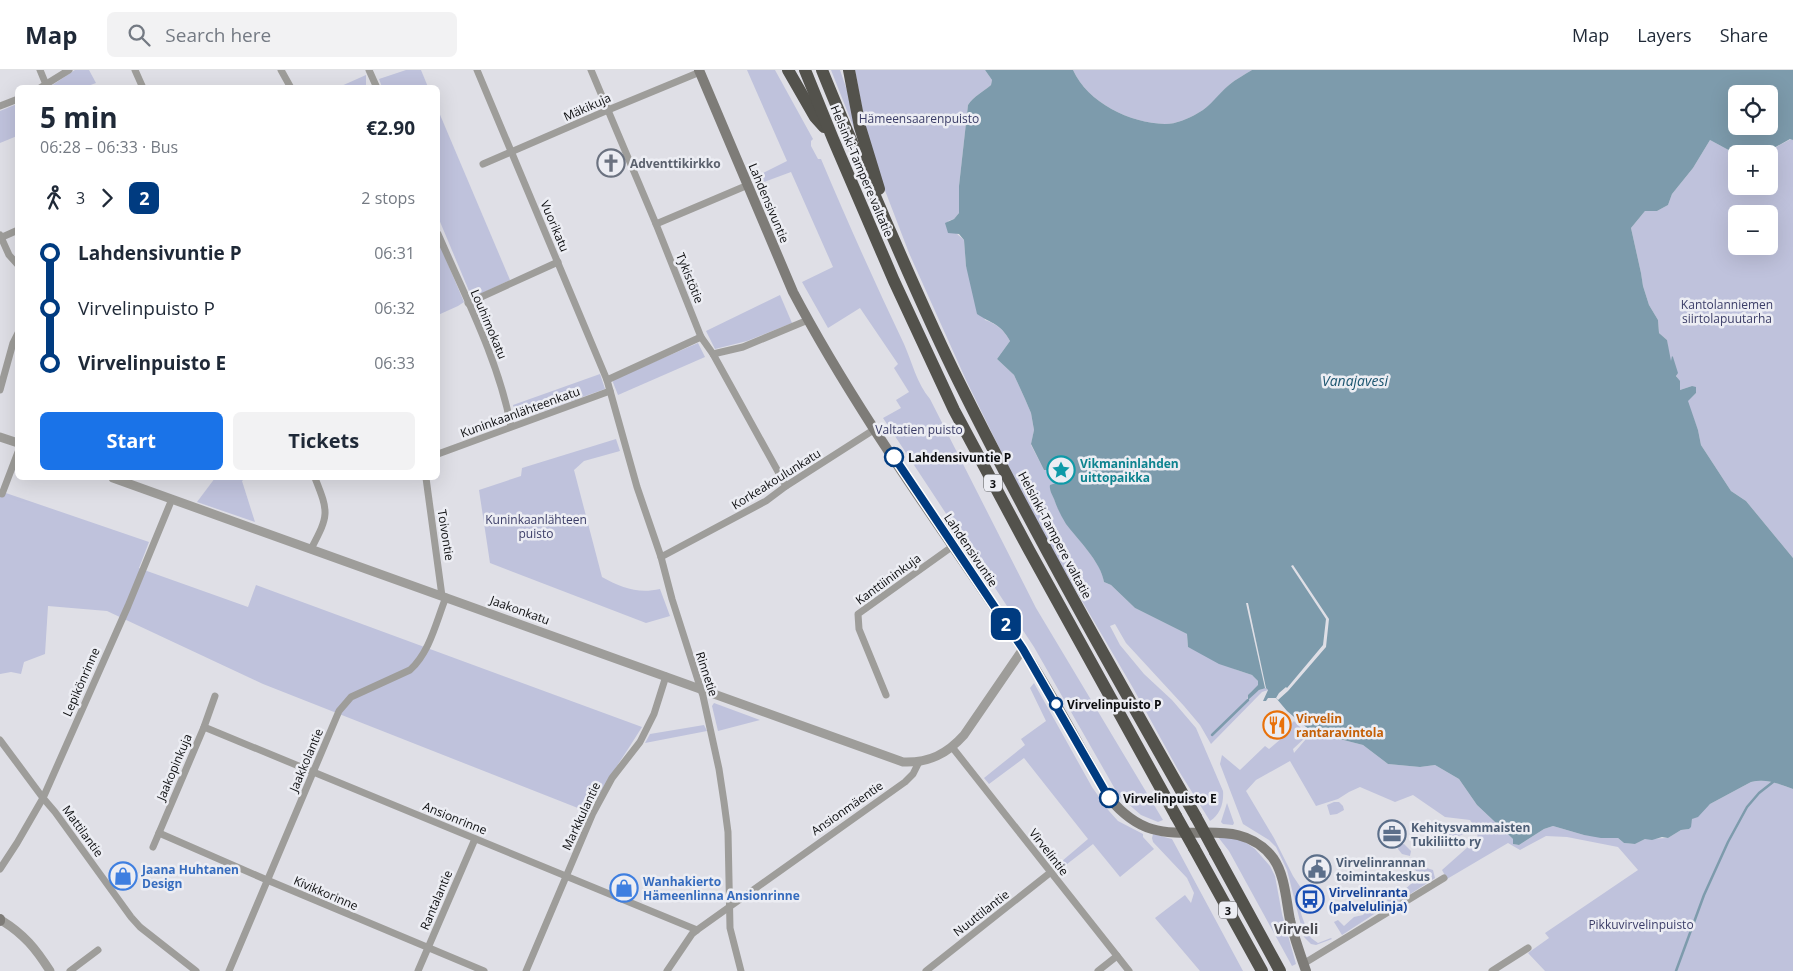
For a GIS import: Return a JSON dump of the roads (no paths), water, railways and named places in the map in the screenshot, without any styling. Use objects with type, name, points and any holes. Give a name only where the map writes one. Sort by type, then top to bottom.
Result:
[{"type":"highway","points":[[788,70],[815,117],[833,139]]},
{"type":"highway","name":"Helsinki-Tampere valtatie","points":[[806,70],[833,139],[894,281],[954,410],[1028,550],[1262,971]]},
{"type":"highway","name":"Helsinki-Tampere valtatie","points":[[822,70],[854,150],[913,285],[959,382],[1049,554],[1196,816],[1280,971]]},
{"type":"highway","points":[[849,70],[860,128],[876,180],[884,216]]},
{"type":"main road","name":"Lahdensivuntie","points":[[700,71],[793,292],[808,320],[875,429],[1023,649],[1109,798],[1127,816],[1151,829],[1163,831],[1239,832],[1270,854],[1277,866],[1304,967]]},
{"type":"street","points":[[40,70],[44,85]]},
{"type":"street","points":[[46,85],[68,70]]},
{"type":"street","points":[[136,70],[142,85]]},
{"type":"street","points":[[281,70],[289,85]]},
{"type":"street","points":[[369,70],[376,85]]},
{"type":"street","name":"Vuorikatu","points":[[477,70],[610,391]]},
{"type":"street","name":"Tykistötie","points":[[592,70],[701,337],[713,354],[786,486]]},
{"type":"street","name":"Mäkikuja","points":[[484,164],[700,71]]},
{"type":"street","points":[[0,106],[15,100]]},
{"type":"street","points":[[656,224],[748,185]]},
{"type":"street","points":[[15,231],[0,237],[9,255],[15,262]]},
{"type":"street","name":"Louhimokatu","points":[[440,239],[494,364],[512,426]]},
{"type":"street","points":[[468,303],[558,262]]},
{"type":"street","points":[[713,354],[743,347],[808,320]]},
{"type":"street","points":[[607,380],[701,337]]},
{"type":"street","points":[[0,390],[15,340]]},
{"type":"street","name":"Kuninkaanlähteenkatu","points":[[440,453],[610,391]]},
{"type":"street","name":"Rinnetie","points":[[610,391],[637,487],[661,557],[699,688],[703,696],[710,726],[728,832],[730,928],[741,971]]},
{"type":"street","name":"Korkeakoulunkatu","points":[[661,557],[766,501],[875,429]]},
{"type":"street","points":[[0,437],[15,442]]},
{"type":"street","points":[[2,494],[15,460]]},
{"type":"street","name":"Jaakonkatu","points":[[119,480],[877,753],[904,762],[919,762]]},
{"type":"street","points":[[312,549],[325,522],[326,515],[326,505],[316,480]]},
{"type":"street","name":"Toivontie","points":[[426,480],[444,596]]},
{"type":"street","name":"Lepikönrinne","points":[[0,868],[18,843],[43,798],[128,606],[172,499]]},
{"type":"street","name":"Kanttiininkuja","points":[[886,696],[859,629],[858,614],[953,546]]},
{"type":"street","name":"Jaakkolantie","points":[[229,971],[339,711],[351,697],[410,670],[423,655],[444,596]]},
{"type":"street","points":[[919,762],[934,758],[952,747],[964,735],[1023,649]]},
{"type":"street","name":"Markkulantie","points":[[526,971],[593,813],[612,778],[640,742],[654,714],[666,676]]},
{"type":"street","name":"Jaakopinkuja","points":[[153,847],[204,727],[215,696]]},
{"type":"street","name":"Ansionrinne","points":[[204,727],[697,930]]},
{"type":"street","name":"Mattilantie","points":[[0,740],[132,917],[140,926],[196,971]]},
{"type":"street","name":"Virvelintie","points":[[952,747],[1129,971]]},
{"type":"street","name":"Ansionmäentie","points":[[667,971],[692,934],[730,905],[905,782],[913,774],[919,762]]},
{"type":"street","name":"Kivikkorinne","points":[[159,833],[484,971]]},
{"type":"street","name":"Rantalantie","points":[[418,971],[475,839]]},
{"type":"street","name":"Nuuttilantie","points":[[926,971],[1051,872]]},
{"type":"street","points":[[1304,967],[1444,878]]},
{"type":"street","points":[[0,920],[12,927],[32,944],[50,971]]},
{"type":"street","points":[[1492,971],[1528,948]]},
{"type":"street","points":[[70,971],[98,950]]},
{"type":"street","points":[[1098,971],[1117,956]]},
{"type":"water","name":"Vanajavesi","points":[[985,70],[1073,70],[1089,92],[1112,109],[1138,120],[1165,124],[1182,121],[1203,110],[1229,85],[1252,70],[1793,70],[1793,140],[1790,139],[1778,146],[1728,145],[1728,150],[1710,140],[1693,168],[1672,194],[1668,205],[1657,211],[1645,211],[1631,228],[1643,286],[1649,305],[1658,320],[1659,333],[1667,340],[1671,361],[1672,356],[1678,373],[1676,376],[1680,381],[1680,390],[1692,386],[1696,387],[1696,393],[1688,401],[1701,445],[1731,491],[1746,501],[1793,558],[1793,789],[1767,781],[1751,782],[1710,804],[1698,817],[1692,819],[1689,829],[1681,830],[1668,838],[1645,839],[1635,844],[1624,843],[1618,838],[1584,835],[1553,826],[1544,829],[1519,845],[1513,844],[1513,839],[1477,805],[1459,779],[1435,765],[1420,767],[1388,764],[1363,745],[1312,732],[1287,711],[1276,698],[1268,698],[1266,701],[1263,701],[1268,690],[1266,688],[1259,690],[1248,700],[1248,695],[1258,685],[1258,681],[1252,675],[1219,664],[1188,647],[1187,634],[1135,608],[1111,585],[1104,582],[1094,559],[1066,524],[1058,509],[1050,490],[1050,485],[1056,483],[1055,479],[1058,475],[1065,473],[1066,470],[1063,466],[1044,470],[1031,444],[1034,430],[1031,413],[1014,375],[997,359],[1010,341],[999,327],[977,314],[966,266],[964,240],[959,234],[948,233],[945,223],[954,219],[959,213],[959,186],[968,105],[991,85],[992,80]]},
{"type":"waterway","points":[[1212,735],[1248,700]]},
{"type":"waterway","points":[[1676,971],[1704,895],[1728,842],[1747,807],[1759,793],[1773,782]]},
{"type":"place","name":"Adventtikirkko","points":[[611,163]]},
{"type":"place","name":"Lahdensivuntie P","points":[[894,457]]},
{"type":"place","name":"Vikmaninlahden uittopaikka","points":[[1061,470]]},
{"type":"place","name":"Virvelinpuisto P","points":[[1056,704]]},
{"type":"place","name":"Virvelin rantaravintola","points":[[1277,725]]},
{"type":"place","name":"Virvelinpuisto E","points":[[1109,798]]},
{"type":"place","name":"Kehitysvammaisten Tukiliitto ry","points":[[1392,834]]},
{"type":"place","name":"Virvelinrannan toimintakeskus","points":[[1317,869]]},
{"type":"place","name":"Jaana Huhtanen Design","points":[[123,876]]},
{"type":"place","name":"Wanhakierto Hämeenlinna Ansionrinne","points":[[624,888]]},
{"type":"place","name":"Virvelinranta (palvelulinja)","points":[[1310,899]]},
{"type":"district","name":"Virveli","points":[[1296,928]]},
{"type":"park label","name":"Hämeensaarenpuisto","points":[[919,118]]},
{"type":"park label","name":"Kantolanniemen siirtolapuutarha","points":[[1727,311]]},
{"type":"park label","name":"Valtatien puisto","points":[[919,429]]},
{"type":"park label","name":"Kuninkaanlähteen puisto","points":[[536,526]]},
{"type":"park label","name":"Pikkuvirvelinpuisto","points":[[1641,924]]}]
